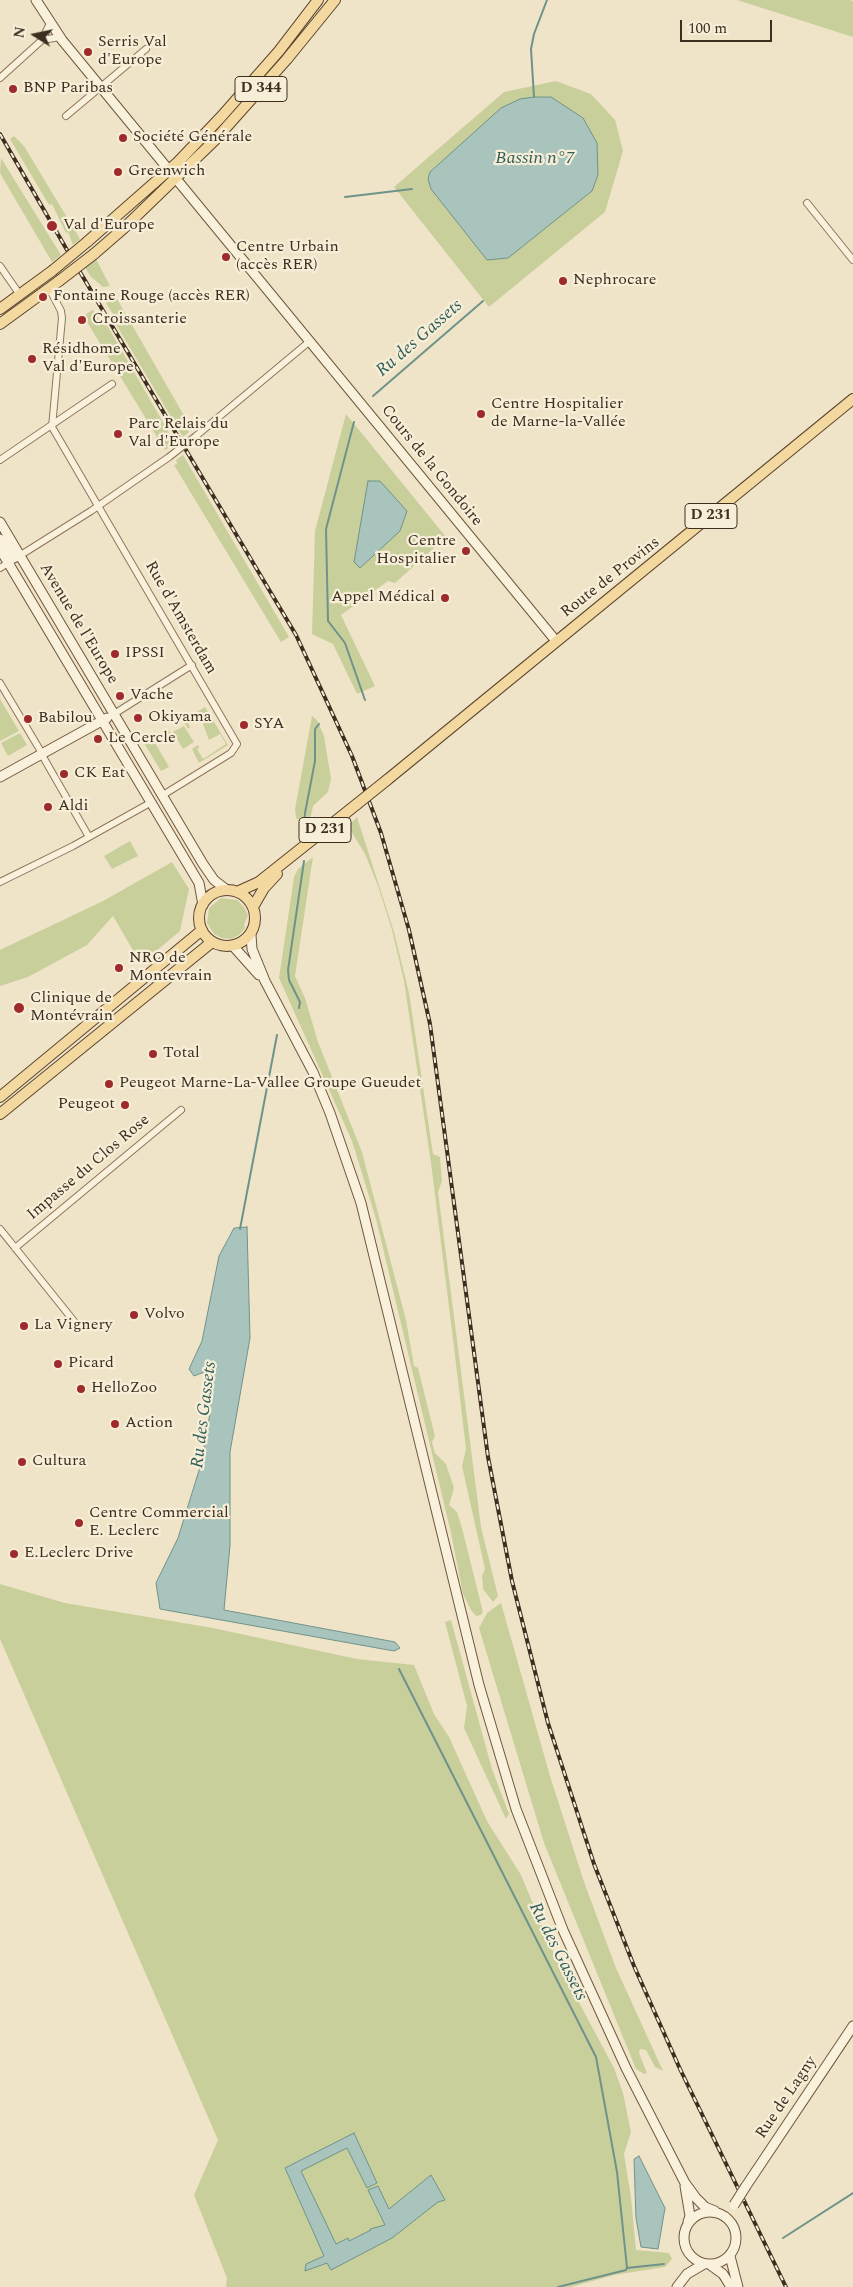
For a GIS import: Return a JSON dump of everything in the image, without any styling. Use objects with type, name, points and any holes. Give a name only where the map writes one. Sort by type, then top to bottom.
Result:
[{"type":"main road","name":"Cours de la Gondoire","points":[[36,0],[60,37],[556,642]]},
{"type":"main road","name":"D 344","points":[[0,309],[52,271],[169,170],[221,118],[279,51],[318,0]]},
{"type":"main road","name":"D 344","points":[[0,324],[94,254],[176,178],[227,127],[287,59],[335,0]]},
{"type":"main road","name":"Route de Provins","points":[[292,856],[662,557],[853,399]]},
{"type":"main road","name":"Avenue de l'Europe","points":[[0,522],[11,561],[69,664],[77,668],[106,716],[166,794],[214,880],[232,891]]},
{"type":"main road","points":[[0,539],[11,557],[11,561]]},
{"type":"main road","name":"Avenue de l'Europe","points":[[0,549],[48,604],[150,803],[199,883],[203,905]]},
{"type":"main road","points":[[0,777],[108,718]]},
{"type":"main road","name":"D 231","points":[[203,905],[213,894],[232,891],[259,882],[292,856]]},
{"type":"main road","name":"D 231","points":[[251,934],[255,922],[253,907],[264,888],[292,856]]},
{"type":"main road","points":[[232,891],[249,901],[253,907]]},
{"type":"main road","points":[[203,905],[200,913],[202,930],[212,942],[226,947],[233,946],[245,940],[251,934]]},
{"type":"main road","points":[[0,1097],[202,930]]},
{"type":"main road","points":[[251,934],[252,949],[264,981],[313,1072],[330,1113],[358,1194],[479,1685],[516,1809],[563,1930],[626,2068],[685,2184],[705,2207],[732,2222]]},
{"type":"main road","points":[[0,1114],[212,942]]},
{"type":"main road","points":[[233,946],[264,981]]},
{"type":"main road","name":"Rue de Lagny","points":[[734,2205],[853,2026]]},
{"type":"main road","points":[[685,2184],[690,2216],[683,2238],[688,2253],[687,2274]]},
{"type":"main road","points":[[688,2223],[699,2213],[716,2212],[734,2205]]},
{"type":"main road","points":[[677,2287],[687,2274],[706,2264],[720,2262],[730,2256],[737,2239],[731,2211],[734,2205]]},
{"type":"main road","points":[[688,2253],[723,2274],[731,2287]]},
{"type":"main road","points":[[730,2256],[738,2287]]},
{"type":"street","points":[[0,78],[42,40],[50,23]]},
{"type":"street","points":[[42,40],[60,37]]},
{"type":"street","points":[[66,116],[146,49]]},
{"type":"street","points":[[807,202],[853,260]]},
{"type":"street","points":[[0,266],[20,295]]},
{"type":"street","points":[[49,288],[61,311],[62,318],[52,427]]},
{"type":"street","points":[[11,561],[169,458],[310,341]]},
{"type":"street","points":[[0,460],[52,427],[112,384]]},
{"type":"street","name":"Rue d'Amsterdam","points":[[52,427],[212,698],[237,744],[231,752],[166,794]]},
{"type":"street","points":[[108,718],[192,665]]},
{"type":"street","points":[[0,683],[89,837]]},
{"type":"street","points":[[0,882],[89,837],[150,803]]},
{"type":"street","name":"Impasse du Clos Rose","points":[[15,1248],[181,1110]]},
{"type":"street","points":[[0,1229],[77,1325]]},
{"type":"green space","points":[[737,0],[850,0],[853,1],[853,37]]},
{"type":"green space","points":[[556,81],[591,94],[615,120],[623,151],[605,212],[489,307],[394,187],[504,92]]},
{"type":"green space","points":[[14,136],[24,146],[80,239],[73,245],[52,204],[49,205],[10,139]]},
{"type":"green space","points":[[1,158],[61,255],[52,262],[0,173]]},
{"type":"green space","points":[[96,259],[110,286],[103,287],[90,276],[85,267]]},
{"type":"green space","points":[[116,297],[190,426],[187,428],[189,432],[183,437],[111,316],[113,314],[106,303]]},
{"type":"green space","points":[[93,310],[100,322],[104,320],[175,443],[165,450],[87,322],[86,314]]},
{"type":"green space","points":[[346,414],[446,537],[395,583],[388,581],[341,615],[375,686],[357,694],[333,644],[312,634],[315,531]]},
{"type":"green space","points":[[183,455],[289,637],[281,642],[174,465],[177,464],[176,460]]},
{"type":"green space","points":[[0,699],[19,731],[0,741]]},
{"type":"green space","points":[[205,707],[228,745],[199,763],[192,749],[198,745],[199,748],[197,749],[203,759],[226,744],[220,734],[209,740],[200,716],[188,723],[190,727],[188,729],[183,720]]},
{"type":"green space","points":[[312,716],[317,720],[324,736],[331,779],[328,792],[313,806],[311,816],[302,822],[296,818],[295,809]]},
{"type":"green space","points":[[184,726],[194,742],[183,749],[173,732]]},
{"type":"green space","points":[[168,729],[175,741],[171,743],[166,736],[155,743],[169,767],[161,771],[144,743]]},
{"type":"green space","points":[[20,733],[27,745],[8,756],[1,743]]},
{"type":"green space","points":[[357,817],[394,932],[409,993],[433,1154],[440,1157],[442,1181],[438,1192],[481,1527],[498,1596],[493,1602],[483,1589],[482,1576],[485,1569],[462,1466],[466,1449],[454,1347],[431,1163],[404,981],[392,930],[378,886],[365,854],[348,826]]},
{"type":"green space","points":[[130,841],[138,856],[112,869],[104,856]]},
{"type":"green space","points":[[313,857],[295,976],[305,998],[318,1042],[362,1152],[406,1320],[414,1366],[418,1368],[435,1436],[432,1442],[435,1453],[446,1464],[454,1488],[449,1505],[457,1512],[462,1528],[483,1612],[481,1615],[476,1616],[463,1594],[451,1533],[376,1219],[352,1141],[279,978],[294,877],[298,869]]},
{"type":"green space","points":[[172,862],[189,889],[180,931],[141,964],[113,916],[87,945],[28,977],[0,986],[0,950],[103,901]]},
{"type":"green space","points":[[221,898],[237,900],[244,907],[248,915],[244,925],[245,928],[239,935],[231,939],[222,938],[214,934],[207,923],[209,908]]},
{"type":"green space","points":[[0,1584],[65,1603],[213,1628],[357,1659],[414,1665],[434,1714],[449,1737],[487,1821],[521,1875],[558,1963],[614,2068],[623,2093],[631,2132],[624,2154],[631,2197],[636,2250],[669,2253],[672,2259],[665,2267],[614,2275],[571,2287],[226,2287],[227,2278],[194,2195],[218,2140],[0,1639]]},
{"type":"green space","points":[[501,1603],[550,1776],[584,1882],[616,1968],[663,2071],[655,2067],[646,2050],[640,2049],[639,2053],[647,2073],[644,2074],[636,2069],[544,1843],[479,1628],[487,1613]]},
{"type":"green space","points":[[451,1620],[492,1769],[509,1814],[506,1819],[464,1728],[467,1706],[445,1622]]},
{"type":"water","name":"Bassin n°7","points":[[551,97],[583,118],[597,143],[598,175],[592,191],[508,258],[487,260],[431,189],[428,179],[430,172],[501,108],[520,99]]},
{"type":"water","points":[[368,481],[380,481],[407,511],[400,531],[360,568],[354,562]]},
{"type":"water","points":[[247,1227],[250,1338],[230,1452],[230,1545],[224,1610],[395,1642],[400,1648],[394,1651],[160,1609],[156,1583],[178,1538],[201,1464],[210,1413],[212,1377],[210,1370],[194,1376],[189,1369],[202,1341],[219,1256],[234,1228]]},
{"type":"water","points":[[354,2133],[377,2183],[367,2188],[347,2148],[301,2171],[336,2244],[348,2238],[349,2241],[370,2229],[385,2225],[368,2190],[378,2186],[389,2209],[431,2175],[445,2200],[438,2202],[392,2238],[331,2270],[327,2263],[305,2271],[306,2264],[324,2256],[285,2168]]},
{"type":"water","points":[[639,2156],[665,2208],[658,2249],[641,2247],[636,2218],[634,2159]]},
{"type":"waterway","points":[[534,97],[531,49],[534,34],[547,0]]},
{"type":"waterway","points":[[345,197],[412,189]]},
{"type":"waterway","name":"Ru des Gassets","points":[[373,396],[483,301]]},
{"type":"waterway","name":"Ru des Gassets","points":[[354,422],[326,529],[328,621],[345,643],[365,700]]},
{"type":"waterway","name":"Ru des Gassets","points":[[304,831],[305,813],[315,761],[315,729],[319,724]]},
{"type":"waterway","name":"Ru des Gassets","points":[[299,1008],[300,1002],[289,980],[288,970],[304,861]]},
{"type":"waterway","name":"Ru des Gassets","points":[[240,1229],[277,1035]]},
{"type":"waterway","name":"Ru des Gassets","points":[[399,1669],[596,2057],[617,2172],[627,2268]]},
{"type":"waterway","points":[[783,2238],[853,2193]]},
{"type":"waterway","points":[[558,2287],[626,2270],[627,2268],[664,2264]]},
{"type":"railway","points":[[0,134],[67,250]]},
{"type":"railway","points":[[80,272],[296,635],[352,756],[381,833],[409,930],[430,1024],[488,1457],[512,1581],[548,1723],[594,1864],[634,1966],[680,2069],[786,2287]]},
{"type":"place","name":"Serris Val d'Europe","points":[[88,52]]},
{"type":"place","name":"BNP Paribas","points":[[13,89]]},
{"type":"place","name":"Société Générale","points":[[123,138]]},
{"type":"place","name":"Greenwich","points":[[118,172]]},
{"type":"place","name":"Val d'Europe","points":[[52,226]]},
{"type":"place","name":"Centre Urbain (accès RER)","points":[[226,257]]},
{"type":"place","name":"Nephrocare","points":[[563,281]]},
{"type":"place","name":"Fontaine Rouge (accès RER)","points":[[43,297]]},
{"type":"place","name":"Croissanterie","points":[[82,320]]},
{"type":"place","name":"Résidhome Val d'Europe","points":[[32,359]]},
{"type":"place","name":"Centre Hospitalier de Marne-la-Vallée","points":[[481,414]]},
{"type":"place","name":"Parc Relais du Val d'Europe","points":[[118,434]]},
{"type":"place","name":"Centre Hospitalier","points":[[466,551]]},
{"type":"place","name":"Appel Médical","points":[[445,598]]},
{"type":"place","name":"IPSSI","points":[[115,654]]},
{"type":"place","name":"Vache","points":[[120,696]]},
{"type":"place","name":"Okiyama","points":[[138,718]]},
{"type":"place","name":"Babilou","points":[[28,719]]},
{"type":"place","name":"SYA","points":[[244,725]]},
{"type":"place","name":"Le Cercle","points":[[98,739]]},
{"type":"place","name":"CK Eat","points":[[64,774]]},
{"type":"place","name":"Aldi","points":[[48,807]]},
{"type":"place","name":"NRO de Montevrain","points":[[119,968]]},
{"type":"place","name":"Clinique de Montévrain","points":[[19,1008]]},
{"type":"place","name":"Total","points":[[153,1054]]},
{"type":"place","name":"Peugeot Marne-La-Vallee Groupe Gueudet","points":[[109,1084]]},
{"type":"place","name":"Peugeot","points":[[125,1105]]},
{"type":"place","name":"Volvo","points":[[134,1315]]},
{"type":"place","name":"La Vignery","points":[[24,1326]]},
{"type":"place","name":"Picard","points":[[58,1364]]},
{"type":"place","name":"HelloZoo","points":[[81,1389]]},
{"type":"place","name":"Action","points":[[115,1424]]},
{"type":"place","name":"Cultura","points":[[22,1462]]},
{"type":"place","name":"Centre Commercial E. Leclerc","points":[[79,1523]]},
{"type":"place","name":"E.Leclerc Drive","points":[[14,1554]]}]
